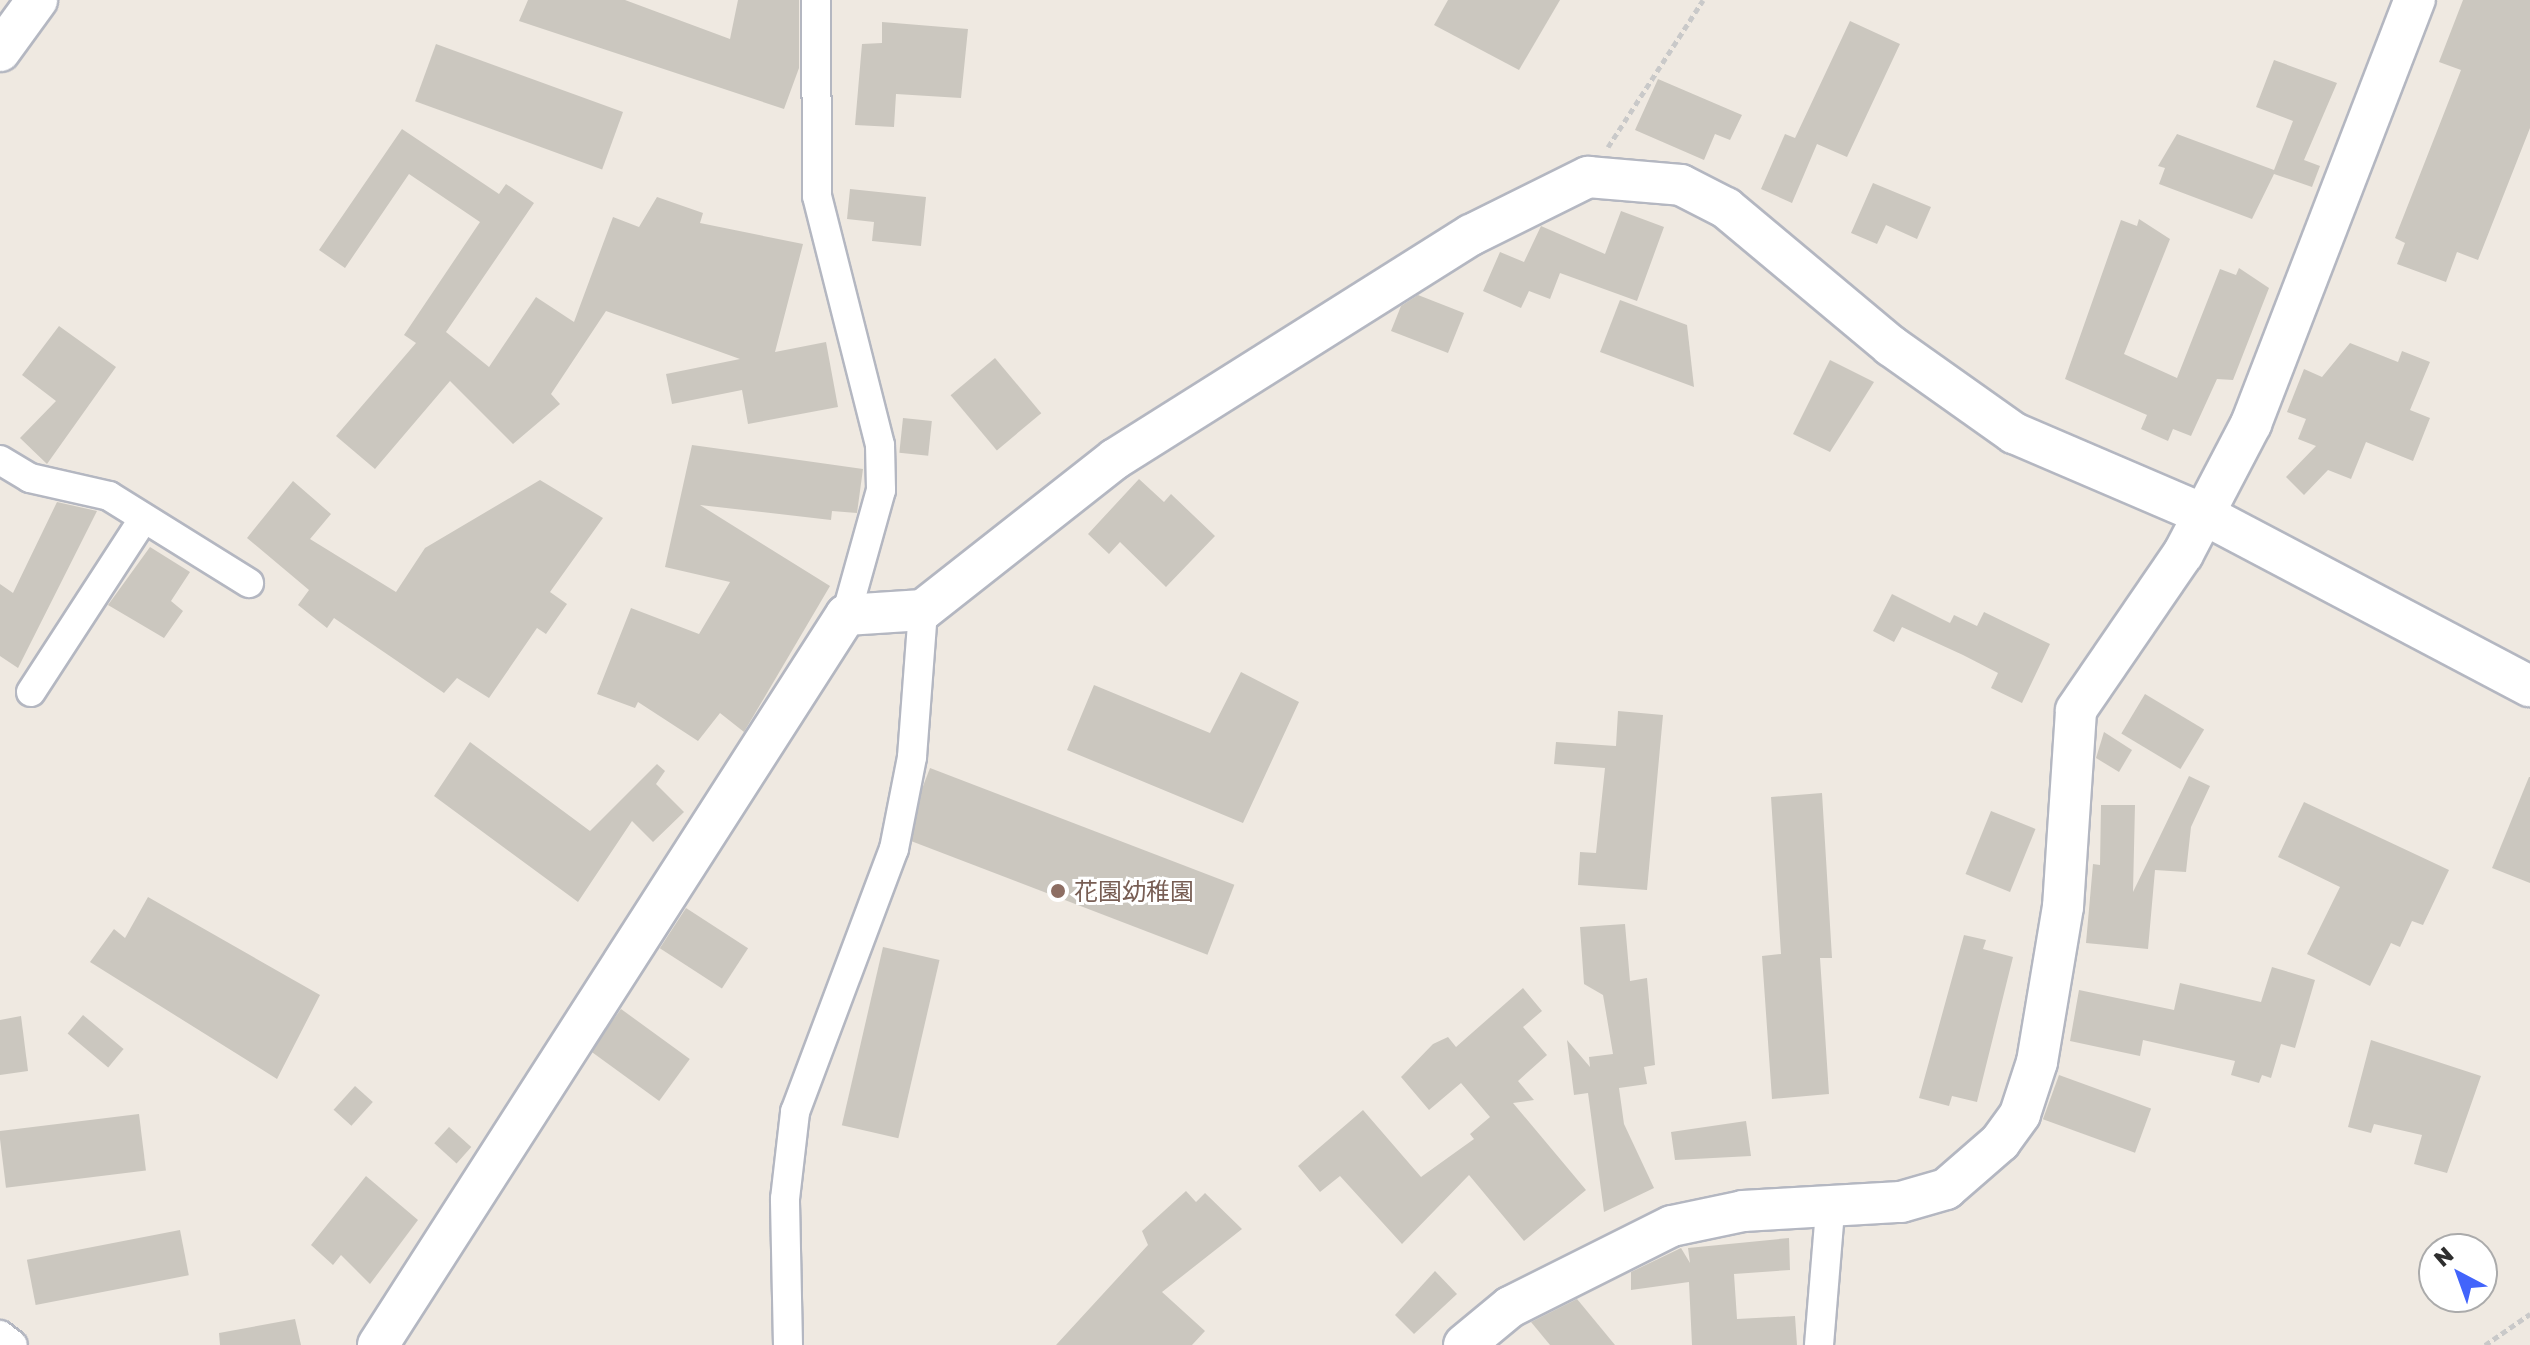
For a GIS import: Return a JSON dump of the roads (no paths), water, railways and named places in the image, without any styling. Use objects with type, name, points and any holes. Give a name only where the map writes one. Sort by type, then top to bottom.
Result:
[{"type":"street","points":[[0,51],[37,0]]},
{"type":"street","points":[[378,1345],[846,615],[881,490],[880,445],[817,196],[816,0]]},
{"type":"street","points":[[1464,1345],[1510,1307],[1672,1226],[1743,1211],[1830,1210],[1946,1189],[2000,1142],[2020,1114],[2037,1062],[2063,907],[2076,710],[2205,515],[2257,410],[2415,0]]},
{"type":"street","points":[[846,615],[923,610],[1115,459],[1471,235],[1588,177],[1681,185],[1726,208],[1891,346],[2014,433],[2205,515],[2530,686]]},
{"type":"street","points":[[0,460],[30,478],[109,496],[249,583]]},
{"type":"street","points":[[31,692],[144,518]]},
{"type":"street","points":[[788,1345],[785,1199],[795,1112],[894,849],[912,757],[923,610]]},
{"type":"street","points":[[1819,1345],[1830,1210]]},
{"type":"street","points":[[0,1335],[13,1345]]},
{"type":"place","name":"花園幼稚園","points":[[1058,891]]}]
